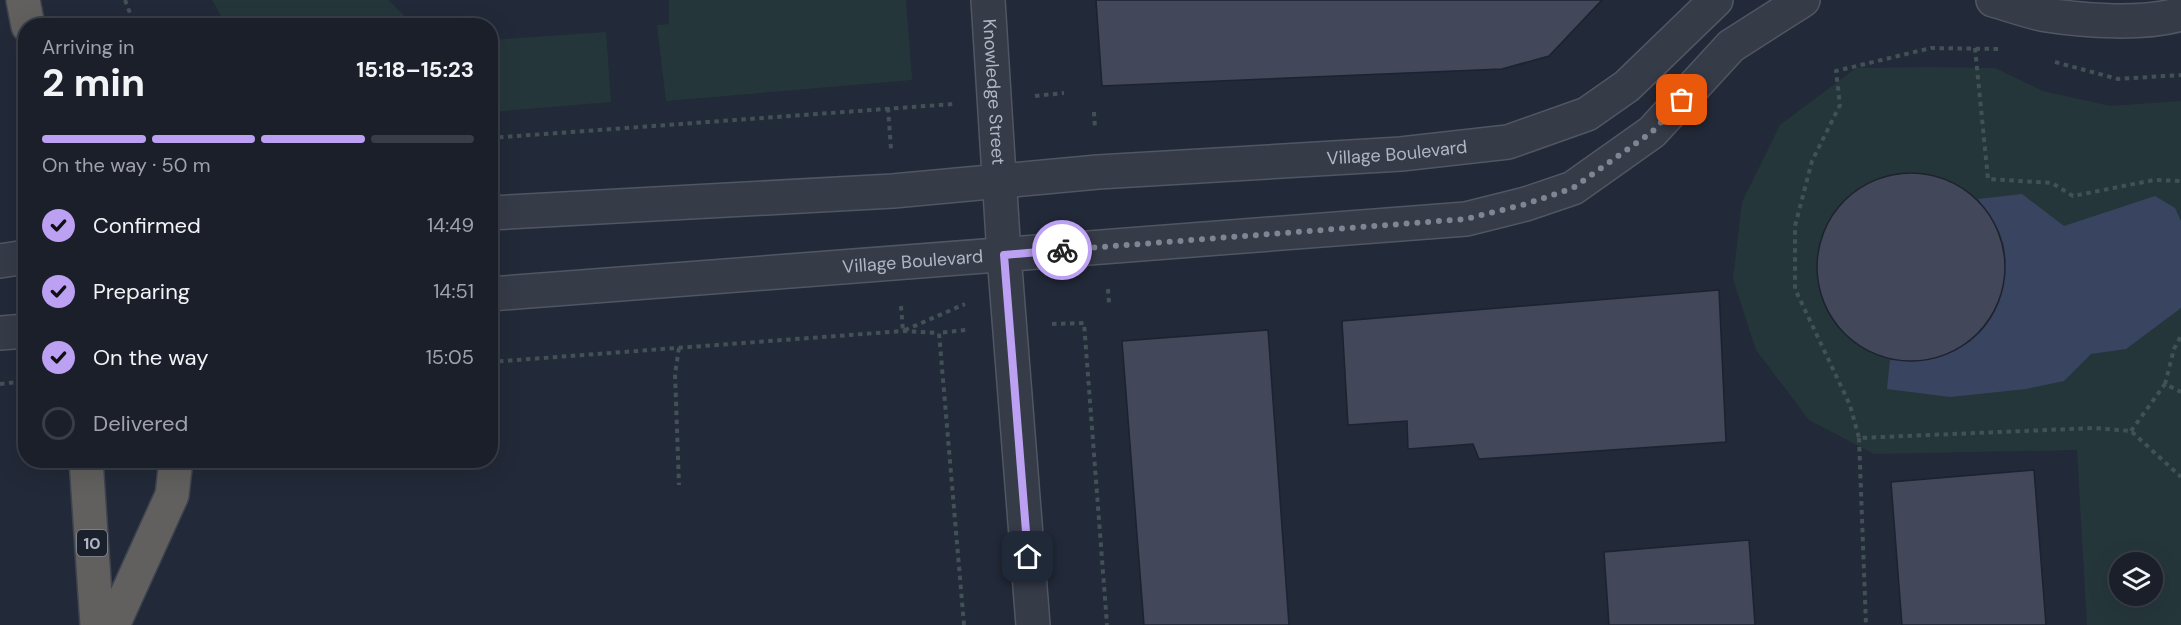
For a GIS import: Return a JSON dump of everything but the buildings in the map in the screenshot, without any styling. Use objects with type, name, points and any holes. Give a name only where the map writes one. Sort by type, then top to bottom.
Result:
[{"type":"highway","points":[[24,0],[27,18]]},
{"type":"highway","name":"10","points":[[87,468],[98,625]]},
{"type":"highway","points":[[113,625],[172,495],[175,468]]},
{"type":"street","name":"Knowledge Street","points":[[988,0],[1004,255],[1033,625]]},
{"type":"street","name":"Village Boulevard","points":[[498,213],[999,183],[1098,172],[1401,154],[1508,142],[1587,114],[1627,86],[1716,0]]},
{"type":"street","name":"Village Boulevard","points":[[498,293],[1466,219],[1526,204],[1573,188],[1652,132],[1731,46],[1803,0]]},
{"type":"street","points":[[1993,0],[2046,15],[2094,19],[2165,18],[2181,14]]},
{"type":"street","points":[[0,261],[18,258]]},
{"type":"street","points":[[0,333],[18,332]]},
{"type":"path","points":[[125,0],[132,18]]},
{"type":"path","points":[[1866,625],[1858,438],[1850,405],[1795,289],[1795,226],[1812,161],[1840,105],[1836,71],[1931,48],[2000,49]]},
{"type":"path","points":[[1976,48],[1988,179],[2052,183],[2073,196],[2154,180],[2181,181]]},
{"type":"path","points":[[2049,60],[2118,80],[2181,75]]},
{"type":"path","points":[[498,137],[941,105]]},
{"type":"path","points":[[903,331],[965,304]]},
{"type":"path","points":[[1060,323],[1084,323],[1107,625]]},
{"type":"path","points":[[498,361],[903,331],[939,333],[965,330]]},
{"type":"path","points":[[939,333],[964,625]]},
{"type":"path","points":[[2132,431],[2165,384],[2174,349],[2181,336]]},
{"type":"path","points":[[679,348],[675,374],[679,485]]},
{"type":"path","points":[[0,384],[18,382]]},
{"type":"path","points":[[2165,384],[2181,392]]},
{"type":"path","points":[[1858,438],[2094,428],[2132,431],[2181,477]]},
{"type":"shaded area","points":[[212,0],[389,0],[406,18],[222,18]]},
{"type":"shaded area","points":[[669,0],[906,0],[912,80],[666,101],[657,25],[669,24]]},
{"type":"shaded area","points":[[606,32],[611,102],[498,111],[498,40]]},
{"type":"shaded area","points":[[1856,68],[1995,68],[2043,91],[2110,106],[2181,101],[2181,625],[2087,625],[2077,450],[1874,454],[1809,420],[1756,350],[1733,279],[1742,202],[1780,125]]},
{"type":"water","points":[[2022,194],[2064,226],[2155,196],[2175,208],[2181,221],[2181,308],[2126,349],[2091,354],[2064,381],[2026,389],[1950,397],[1887,389],[1890,360],[1929,358],[1947,353],[1963,346],[1989,321],[1998,304],[2003,284],[2005,253],[1998,231],[1978,199]]},
{"type":"way so far","points":[[1062,250],[1466,219],[1526,204],[1573,188],[1652,132],[1682,100]]},
{"type":"route","points":[[1028,557],[1004,255],[1062,250]]}]
